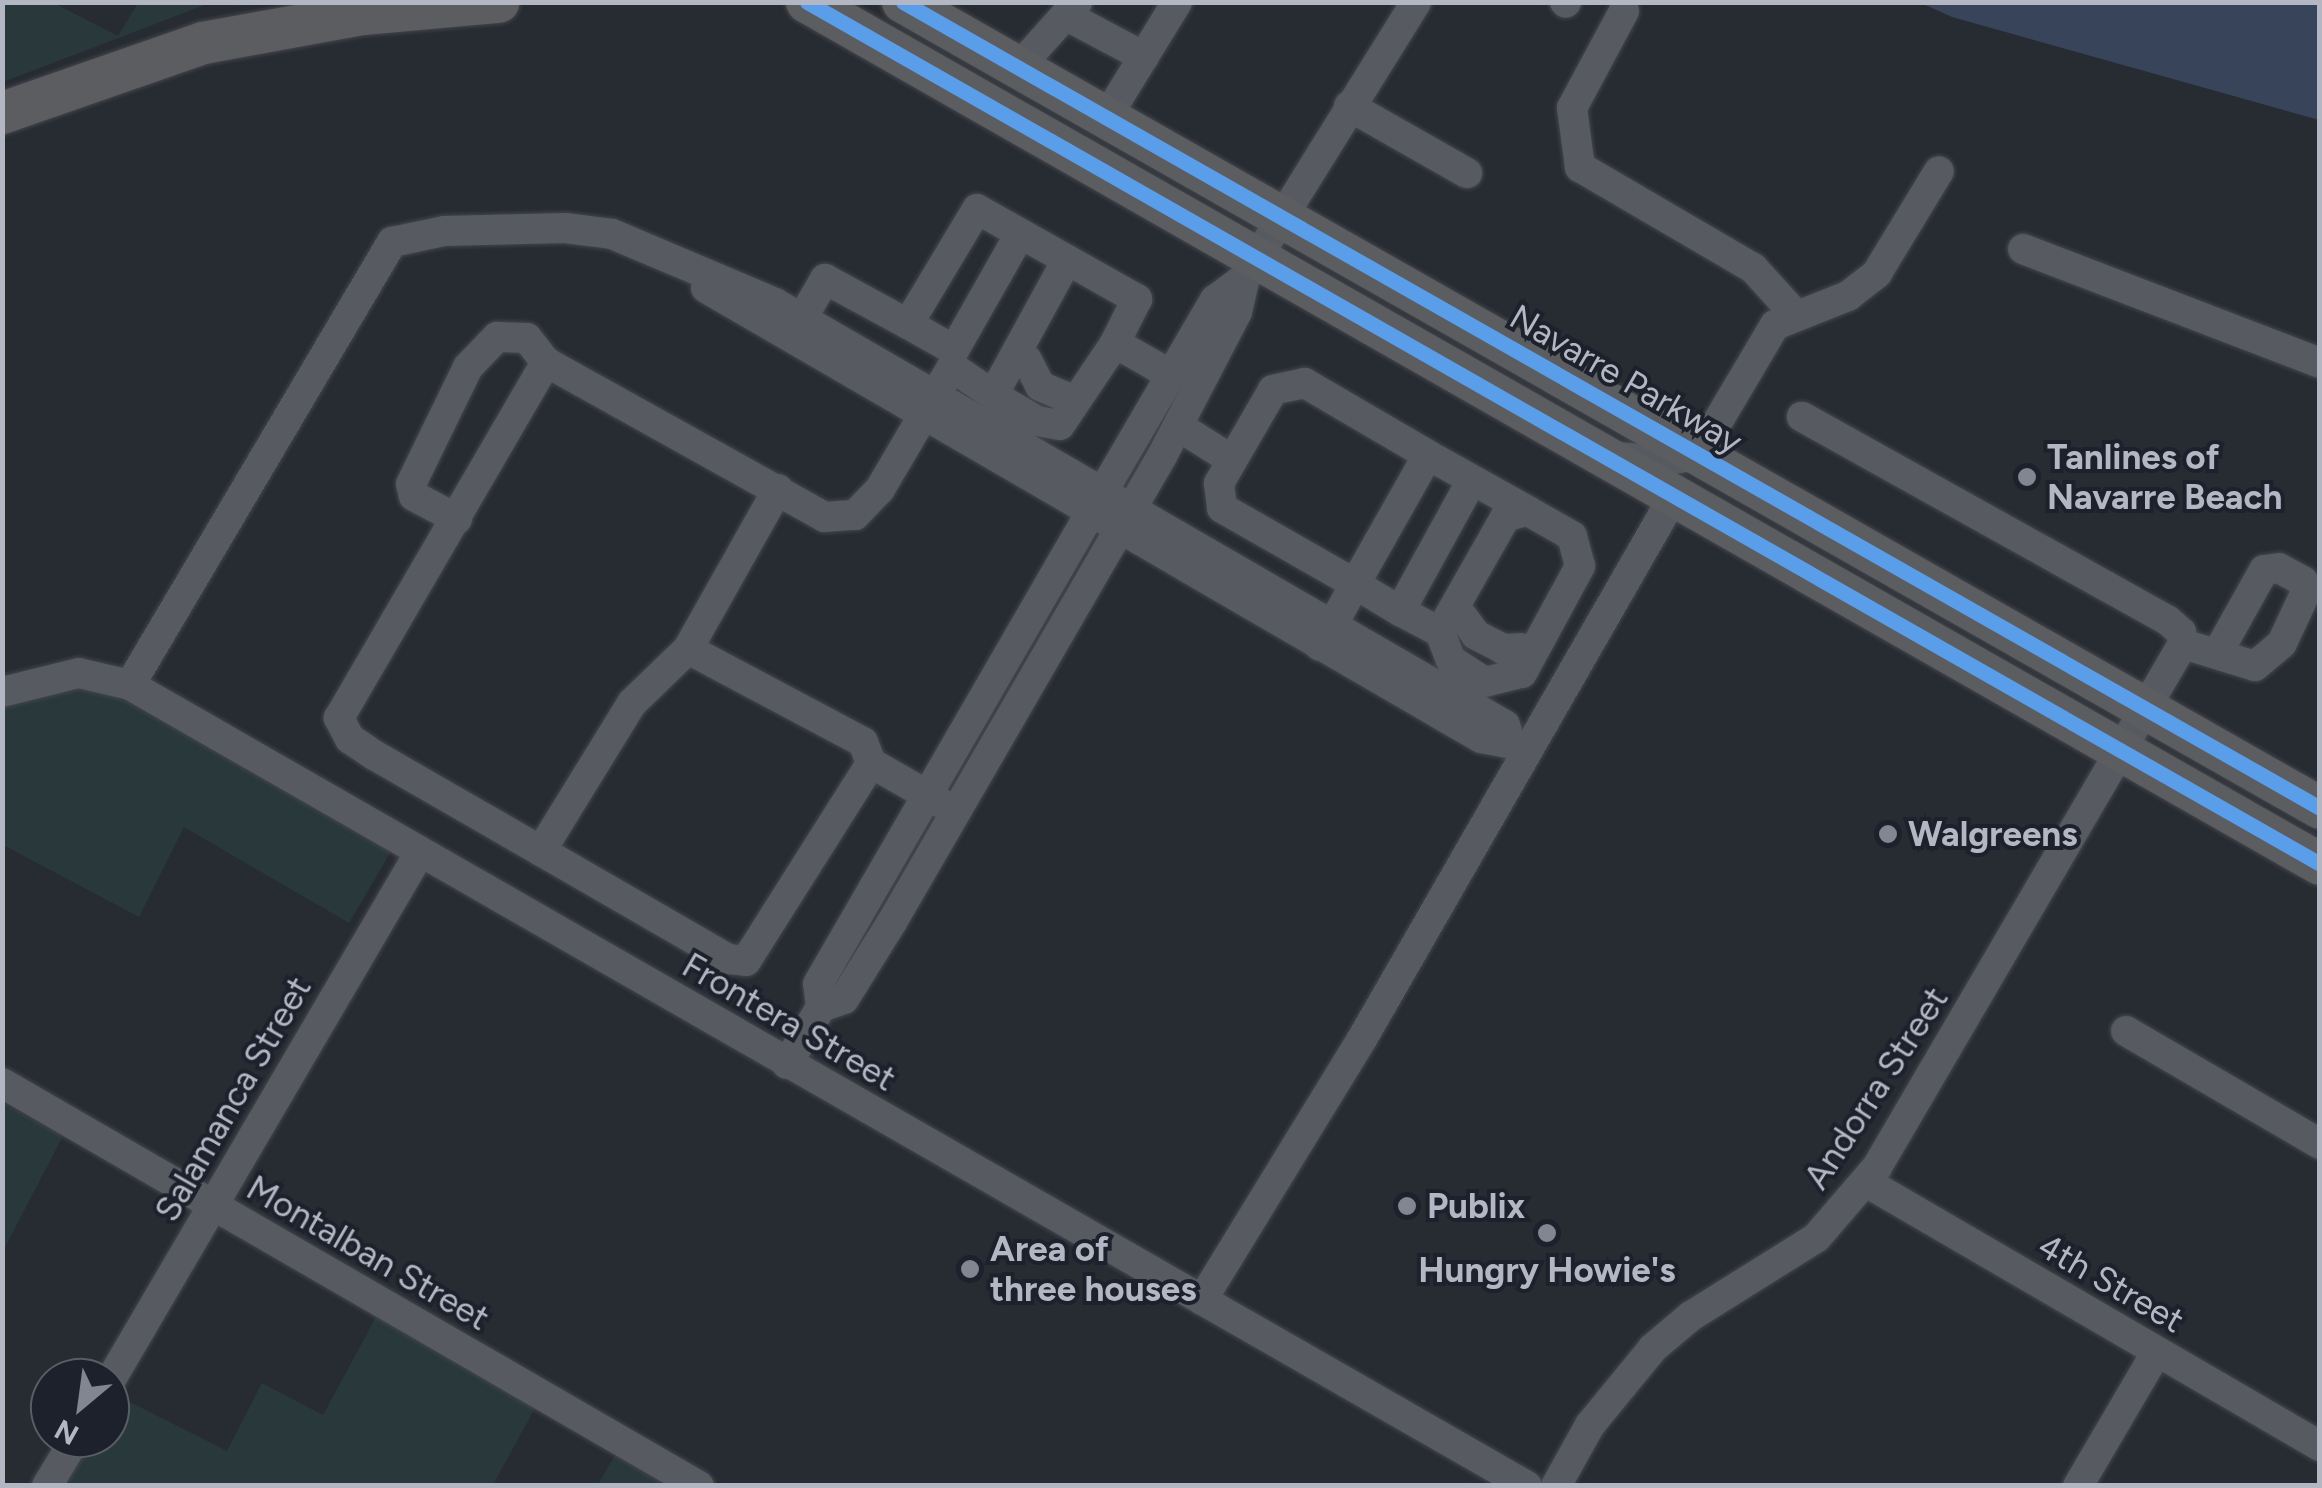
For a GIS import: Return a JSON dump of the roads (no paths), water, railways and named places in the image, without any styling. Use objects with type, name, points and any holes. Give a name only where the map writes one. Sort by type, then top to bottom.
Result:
[{"type":"highway","points":[[2,112],[204,44],[363,14],[498,2]]},
{"type":"highway","points":[[806,2],[1251,268],[1598,453],[2320,864]]},
{"type":"highway","points":[[851,2],[1043,112],[1072,122],[1106,118]]},
{"type":"highway","name":"Navarre Parkway","points":[[903,2],[2320,808]]},
{"type":"street","points":[[1106,118],[1177,2]]},
{"type":"street","points":[[821,1007],[844,999],[955,812],[1178,426],[1238,312],[1251,268],[1416,2]]},
{"type":"street","points":[[1018,68],[1072,9],[1144,56]]},
{"type":"street","points":[[1624,12],[1572,108],[1580,166],[1753,268],[1794,313]]},
{"type":"street","points":[[1350,106],[1466,173]]},
{"type":"street","points":[[1598,453],[1663,461],[1698,455],[1775,325],[1794,313],[1848,296],[1876,273],[1940,172]]},
{"type":"street","points":[[796,328],[825,280],[908,324],[993,395],[1037,421],[1060,425],[1115,343],[1137,298],[977,209],[908,324]]},
{"type":"street","points":[[130,685],[392,242],[444,231],[565,228],[612,234],[674,264],[749,289],[796,328],[1097,503],[1118,529],[1326,636],[1482,738],[1519,743]]},
{"type":"street","points":[[457,519],[414,496],[412,484],[468,367],[497,337],[516,335],[546,362],[824,517],[855,515],[880,489],[930,406],[1020,234]]},
{"type":"street","points":[[2023,249],[2320,363]]},
{"type":"street","points":[[993,395],[1067,260]]},
{"type":"street","points":[[788,1064],[821,1007],[818,984],[1171,375],[1215,300],[1251,268]]},
{"type":"street","points":[[1040,309],[1040,331],[1015,378],[1026,403],[1053,413],[1070,399],[1100,353],[1115,343]]},
{"type":"street","points":[[1115,343],[1171,375]]},
{"type":"street","points":[[546,362],[457,519],[370,655],[339,718],[350,739],[728,959],[746,962],[871,763]]},
{"type":"street","points":[[1451,624],[1400,610],[1222,508],[1219,483],[1272,390],[1305,384],[1572,536],[1580,566],[1522,672],[1485,682],[1452,660],[1451,624],[1468,582],[1506,516],[1528,511]]},
{"type":"street","points":[[1802,417],[2166,620],[2181,632],[2184,644],[2255,666],[2282,643],[2305,594],[2303,581],[2279,568],[2264,570],[2218,654]]},
{"type":"street","points":[[1178,426],[1232,460]]},
{"type":"street","points":[[1326,636],[1428,455]]},
{"type":"street","points":[[1698,455],[1716,498],[1749,538]]},
{"type":"street","points":[[1400,610],[1472,480]]},
{"type":"street","points":[[541,851],[632,702],[688,649],[778,489]]},
{"type":"street","points":[[1202,1300],[1519,743],[1592,638],[1674,496]]},
{"type":"street","points":[[1451,624],[1455,644],[1489,668],[1513,660],[1560,579],[1580,566]]},
{"type":"street","points":[[1552,618],[1592,638]]},
{"type":"street","name":"Andorra Street","points":[[1556,1486],[1590,1425],[1653,1348],[1691,1316],[1816,1238],[1866,1182],[2184,644]]},
{"type":"street","points":[[688,649],[862,742],[871,763],[955,812]]},
{"type":"street","name":"Frontera Street","points":[[2,692],[80,674],[130,685],[1527,1486]]},
{"type":"street","name":"Salamanca Street","points":[[124,1358],[419,854]]},
{"type":"street","points":[[2126,1031],[2320,1144]]},
{"type":"street","name":"Montalban Street","points":[[2,1083],[698,1486]]},
{"type":"street","name":"4th Street","points":[[1866,1182],[2320,1446]]},
{"type":"street","points":[[2078,1486],[2156,1353]]},
{"type":"street","points":[[47,1486],[64,1458]]},
{"type":"water","points":[[1921,3],[2319,3],[2319,120],[1952,17]]},
{"type":"place","name":"Tanlines of Navarre Beach","points":[[2027,477]]},
{"type":"place","name":"Walgreens","points":[[1888,834]]},
{"type":"place","name":"Publix","points":[[1407,1206]]},
{"type":"place","name":"Hungry Howie's","points":[[1547,1233]]},
{"type":"place","name":"Area of three houses","points":[[970,1269]]}]
